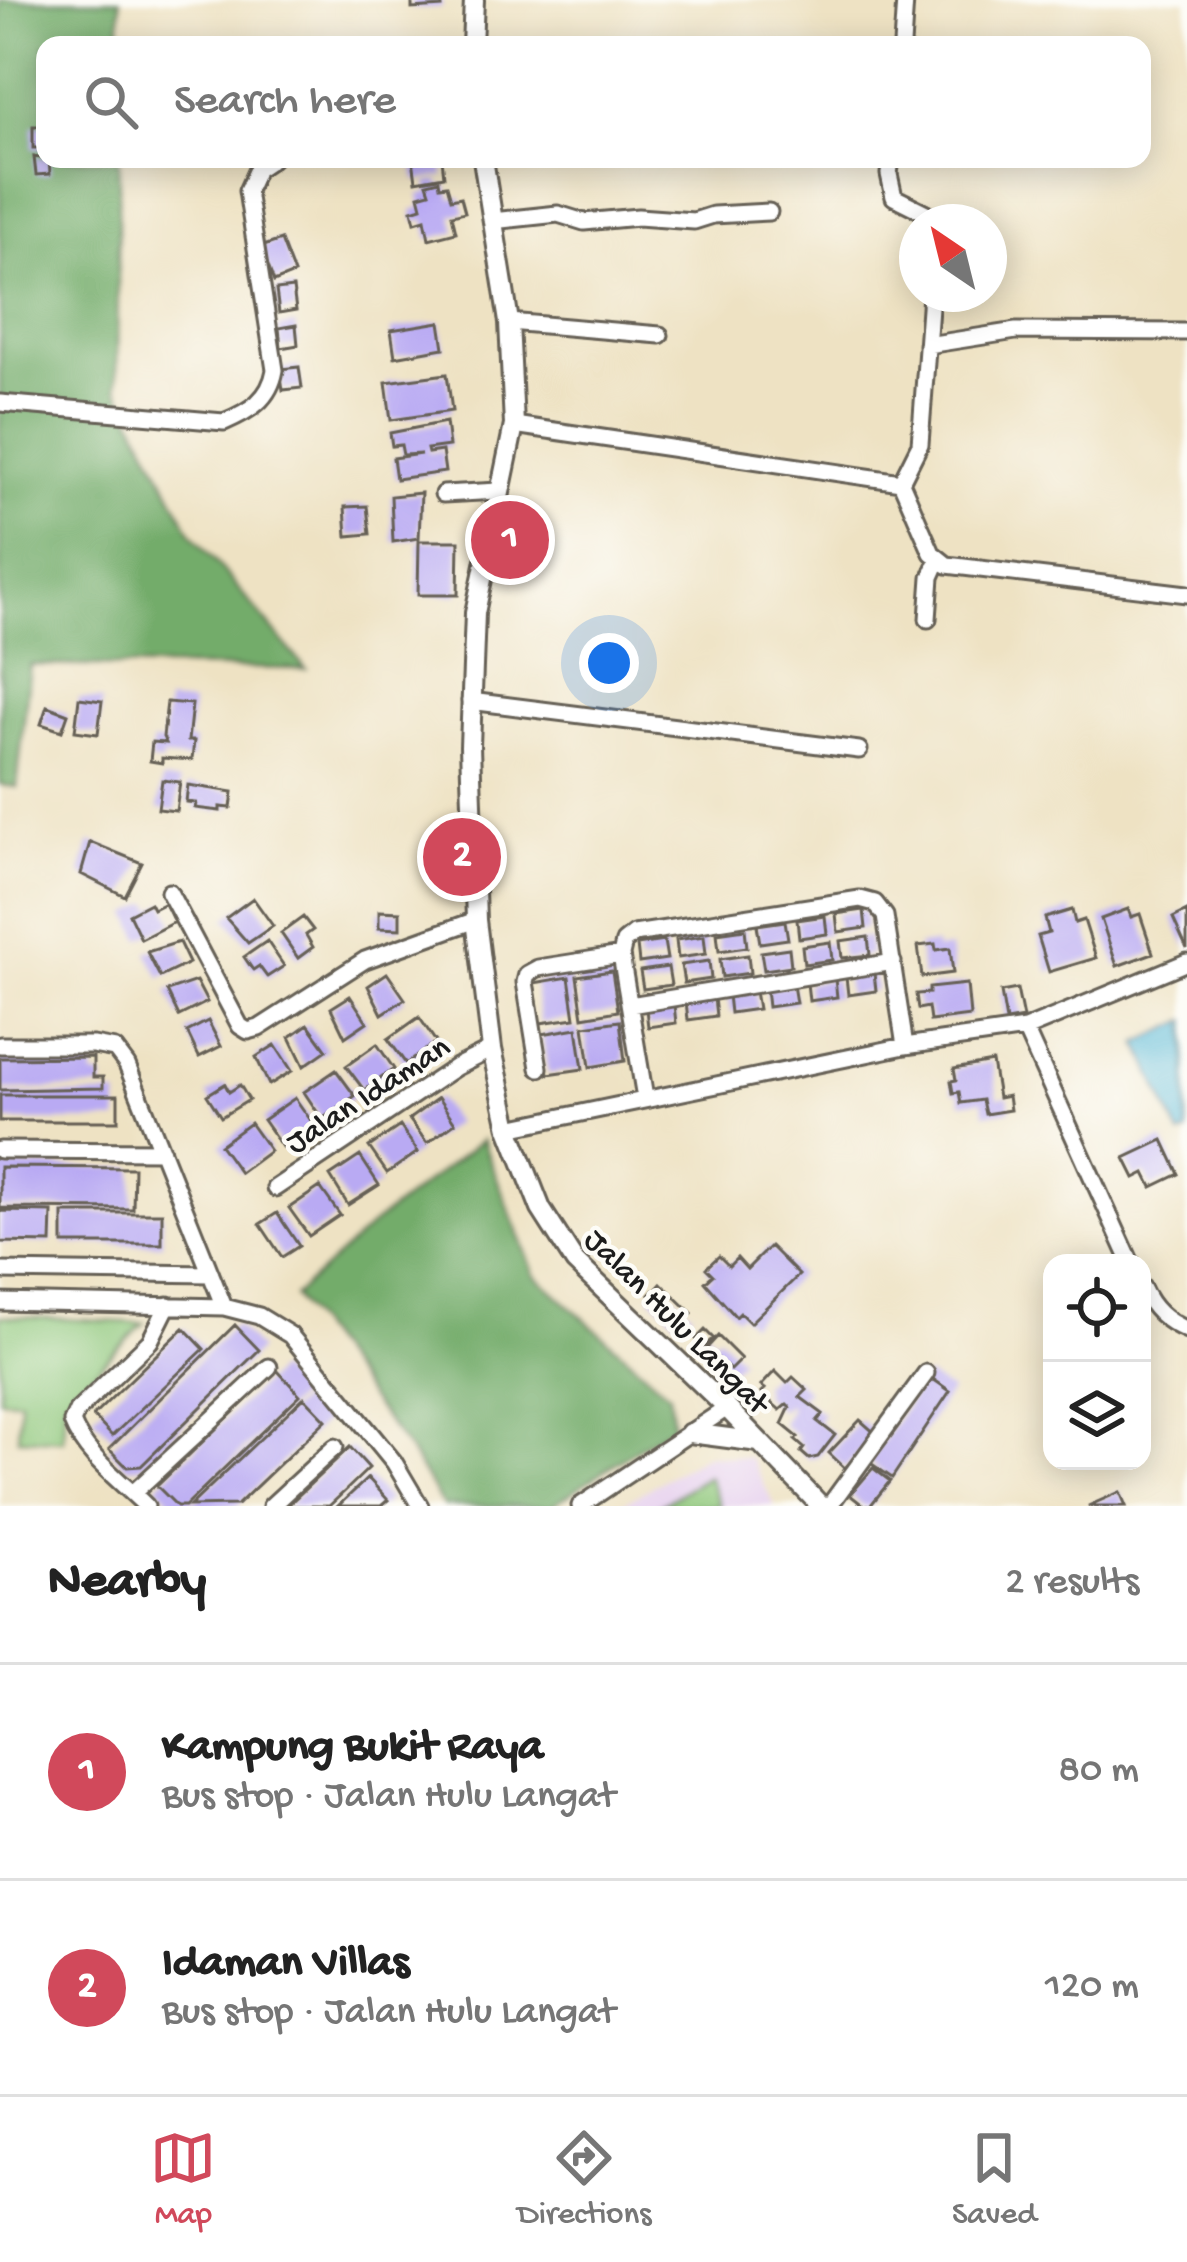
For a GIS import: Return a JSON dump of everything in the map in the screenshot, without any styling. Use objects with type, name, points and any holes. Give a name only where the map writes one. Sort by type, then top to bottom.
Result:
[{"type":"main road","points":[[472,36],[474,0]]},
{"type":"main road","name":"Jalan Hulu Langat","points":[[484,168],[509,322],[514,425],[475,613],[470,701],[476,920],[492,1049],[509,1128],[542,1209],[575,1262],[825,1506]]},
{"type":"main road","points":[[690,1433],[759,1442]]},
{"type":"street","points":[[903,36],[905,0]]},
{"type":"street","points":[[0,403],[224,422],[261,400],[272,386],[275,370],[247,191],[258,168]]},
{"type":"street","points":[[890,168],[894,197],[908,204]]},
{"type":"street","points":[[492,221],[558,214],[584,222],[638,217],[694,221],[713,214],[769,212]]},
{"type":"street","points":[[901,482],[920,444],[930,312]]},
{"type":"street","points":[[509,322],[660,335]]},
{"type":"street","points":[[927,345],[1016,331],[1187,332]]},
{"type":"street","points":[[514,425],[901,482]]},
{"type":"street","points":[[901,482],[932,553],[939,559],[968,570],[1187,594]]},
{"type":"street","points":[[443,494],[499,490]]},
{"type":"street","points":[[928,619],[931,578],[939,559]]},
{"type":"street","points":[[470,701],[859,750]]},
{"type":"street","points":[[170,892],[240,1026],[248,1031],[365,960],[476,920]]},
{"type":"street","points":[[645,1098],[622,955],[624,941],[634,934],[860,899],[875,903],[885,916],[905,1046]]},
{"type":"street","points":[[539,1068],[527,974],[538,968],[622,955]]},
{"type":"street","points":[[630,1005],[892,962]]},
{"type":"street","points":[[509,1128],[905,1046],[1025,1029],[1187,962]]},
{"type":"street","points":[[1025,1029],[1127,1254]]},
{"type":"street","points":[[0,1045],[115,1049],[127,1065],[224,1306]]},
{"type":"street","name":"Jalan Idaman","points":[[275,1188],[456,1067],[492,1049]]},
{"type":"street","points":[[0,1150],[162,1151]]},
{"type":"street","points":[[0,1271],[211,1274]]},
{"type":"street","points":[[0,1302],[224,1306],[259,1316],[290,1336],[394,1462],[416,1504]]},
{"type":"street","points":[[1151,1304],[1168,1322],[1187,1330]]},
{"type":"street","points":[[146,1506],[101,1463],[72,1422],[77,1411],[150,1341],[168,1305]]},
{"type":"street","points":[[133,1493],[269,1367]]},
{"type":"street","points":[[825,1506],[926,1373]]},
{"type":"street","points":[[580,1506],[727,1408]]},
{"type":"street","points":[[271,1506],[335,1448]]},
{"type":"shaded area","points":[[706,1455],[750,1458],[775,1506],[618,1506]]},
{"type":"green space","points":[[0,0],[120,0],[120,36],[36,36],[36,168],[119,168],[117,388],[192,534],[306,669],[30,665],[17,787],[0,785]]},
{"type":"green space","points":[[482,1140],[535,1275],[669,1394],[673,1425],[551,1506],[443,1506],[411,1454],[294,1296],[378,1220]]},
{"type":"green space","points":[[0,1316],[144,1323],[65,1400],[63,1440],[18,1438],[20,1400],[0,1399]]},
{"type":"green space","points":[[708,1476],[720,1506],[659,1506]]},
{"type":"water","points":[[1187,1020],[1187,1133],[1180,1136],[1138,1043]]},
{"type":"building","points":[[412,0],[441,0],[442,7],[412,9]]},
{"type":"building","points":[[34,157],[36,168],[50,168],[50,174],[36,175]]},
{"type":"building","points":[[414,168],[443,168],[444,176],[416,181]]},
{"type":"building","points":[[439,180],[440,186],[447,185],[451,199],[461,197],[465,212],[452,215],[456,232],[429,239],[425,219],[415,222],[412,210],[422,207],[419,195],[430,192],[427,183]]},
{"type":"building","points":[[281,240],[294,274],[274,282],[261,247]]},
{"type":"building","points":[[293,288],[296,310],[279,313],[276,290]]},
{"type":"building","points":[[440,322],[444,348],[395,357],[391,330]]},
{"type":"building","points":[[296,325],[298,345],[281,348],[279,328]]},
{"type":"building","points":[[299,367],[302,388],[283,390],[280,369]]},
{"type":"building","points":[[447,374],[452,411],[391,420],[386,382]]},
{"type":"building","points":[[446,422],[449,446],[427,449],[428,453],[442,451],[445,472],[396,479],[393,458],[421,454],[403,455],[401,445],[392,446],[390,433]]},
{"type":"building","points":[[421,493],[419,538],[393,542],[391,496]]},
{"type":"building","points":[[367,506],[370,534],[347,536],[345,507]]},
{"type":"building","points":[[419,541],[459,541],[458,595],[418,595]]},
{"type":"building","points":[[79,698],[102,701],[98,734],[75,731]]},
{"type":"building","points":[[167,702],[192,704],[188,741],[194,741],[192,760],[150,761],[152,742],[166,743]]},
{"type":"building","points":[[47,706],[68,714],[62,731],[41,724]]},
{"type":"building","points":[[162,780],[180,782],[176,811],[158,809]]},
{"type":"building","points":[[188,785],[233,792],[231,808],[195,808],[196,803],[186,802]]},
{"type":"building","points":[[90,842],[142,863],[125,896],[81,874]]},
{"type":"building","points":[[253,898],[273,926],[248,943],[226,918]]},
{"type":"building","points":[[150,903],[153,909],[165,903],[174,922],[141,939],[129,914]]},
{"type":"building","points":[[1128,909],[1131,917],[1140,914],[1153,953],[1117,966],[1101,919]]},
{"type":"building","points":[[864,910],[866,928],[838,932],[836,914]]},
{"type":"building","points":[[1072,910],[1075,923],[1084,920],[1096,958],[1049,972],[1038,936],[1049,933],[1045,918]]},
{"type":"building","points":[[379,911],[400,912],[400,929],[379,928]]},
{"type":"building","points":[[1187,911],[1187,949],[1173,918]]},
{"type":"building","points":[[825,916],[827,934],[799,938],[797,920]]},
{"type":"building","points":[[303,917],[313,930],[306,935],[313,947],[298,958],[281,933]]},
{"type":"building","points":[[785,921],[788,939],[760,943],[757,925]]},
{"type":"building","points":[[745,929],[747,947],[719,951],[717,933]]},
{"type":"building","points":[[704,936],[706,954],[678,958],[676,940]]},
{"type":"building","points":[[868,937],[870,955],[842,958],[840,941]]},
{"type":"building","points":[[267,941],[284,966],[267,977],[259,966],[253,970],[244,957]]},
{"type":"building","points":[[664,941],[667,959],[639,963],[637,945]]},
{"type":"building","points":[[179,942],[189,963],[160,977],[147,952]]},
{"type":"building","points":[[830,942],[832,960],[804,964],[802,946]]},
{"type":"building","points":[[935,944],[936,950],[950,948],[953,973],[922,977],[918,946]]},
{"type":"building","points":[[789,948],[791,966],[764,970],[761,952]]},
{"type":"building","points":[[748,955],[750,973],[722,977],[720,959]]},
{"type":"building","points":[[709,961],[711,979],[684,983],[681,965]]},
{"type":"building","points":[[668,967],[671,985],[643,989],[640,971]]},
{"type":"building","points":[[612,971],[618,1011],[583,1017],[577,976]]},
{"type":"building","points":[[387,973],[405,999],[382,1014],[368,986]]},
{"type":"building","points":[[874,973],[876,991],[848,995],[846,977]]},
{"type":"building","points":[[569,977],[575,1018],[540,1023],[534,983]]},
{"type":"building","points":[[835,979],[837,997],[809,1001],[807,983]]},
{"type":"building","points":[[196,981],[207,1002],[179,1016],[167,991]]},
{"type":"building","points":[[967,984],[970,1016],[930,1021],[928,1007],[918,1009],[916,994]]},
{"type":"building","points":[[793,985],[796,1003],[768,1007],[766,989]]},
{"type":"building","points":[[1017,989],[1023,1018],[1006,1021],[1001,992]]},
{"type":"building","points":[[755,991],[758,1009],[730,1013],[728,995]]},
{"type":"building","points":[[350,996],[367,1022],[345,1037],[331,1008]]},
{"type":"building","points":[[714,998],[716,1016],[688,1020],[686,1002]]},
{"type":"building","points":[[674,1005],[676,1023],[648,1027],[646,1009]]},
{"type":"building","points":[[419,1017],[436,1042],[406,1064],[388,1039]]},
{"type":"building","points":[[208,1021],[221,1046],[199,1057],[187,1032]]},
{"type":"building","points":[[620,1021],[625,1061],[590,1067],[584,1026]]},
{"type":"building","points":[[308,1024],[327,1050],[304,1066],[290,1037]]},
{"type":"building","points":[[577,1028],[583,1069],[548,1074],[542,1034]]},
{"type":"building","points":[[377,1044],[394,1069],[364,1090],[346,1066]]},
{"type":"building","points":[[275,1045],[292,1071],[269,1085],[256,1057]]},
{"type":"building","points":[[93,1057],[93,1077],[103,1077],[103,1088],[0,1090],[0,1058]]},
{"type":"building","points":[[992,1062],[998,1098],[1008,1096],[1010,1110],[985,1114],[982,1100],[961,1103],[951,1081],[956,1080],[954,1069]]},
{"type":"building","points":[[336,1070],[355,1096],[322,1119],[304,1092]]},
{"type":"building","points":[[225,1084],[229,1092],[240,1085],[249,1100],[221,1117],[207,1095]]},
{"type":"building","points":[[0,1095],[118,1095],[118,1121],[0,1121]]},
{"type":"building","points":[[295,1098],[314,1125],[282,1147],[263,1120]]},
{"type":"building","points":[[438,1098],[455,1123],[427,1143],[409,1119]]},
{"type":"building","points":[[250,1123],[270,1151],[240,1173],[220,1145]]},
{"type":"building","points":[[400,1126],[418,1152],[387,1173],[369,1147]]},
{"type":"building","points":[[1163,1140],[1179,1174],[1152,1187],[1145,1173],[1135,1178],[1125,1158]]},
{"type":"building","points":[[360,1156],[379,1185],[348,1205],[330,1176]]},
{"type":"building","points":[[0,1167],[134,1168],[133,1209],[0,1208]]},
{"type":"building","points":[[320,1187],[340,1215],[309,1236],[289,1208]]},
{"type":"building","points":[[0,1211],[52,1212],[51,1243],[0,1242]]},
{"type":"building","points":[[63,1213],[162,1213],[162,1244],[63,1244]]},
{"type":"building","points":[[277,1213],[299,1246],[282,1257],[260,1224]]},
{"type":"building","points":[[770,1246],[799,1275],[750,1323],[740,1313],[736,1317],[705,1282],[713,1275],[706,1268],[719,1256],[729,1266],[737,1258],[747,1269]]},
{"type":"building","points":[[661,1283],[692,1313],[681,1325],[650,1295]]},
{"type":"building","points":[[235,1325],[259,1350],[141,1466],[127,1467],[109,1449]]},
{"type":"building","points":[[184,1328],[204,1349],[112,1436],[93,1416]]},
{"type":"building","points":[[705,1330],[713,1338],[704,1347],[696,1339]]},
{"type":"building","points":[[718,1336],[741,1359],[730,1370],[707,1348]]},
{"type":"building","points":[[277,1370],[300,1395],[185,1506],[177,1506],[157,1486]]},
{"type":"building","points":[[775,1371],[787,1383],[793,1377],[807,1390],[800,1397],[823,1414],[817,1421],[835,1435],[818,1457],[809,1459],[801,1452],[804,1448],[795,1440],[798,1437],[782,1424],[790,1407],[787,1404],[780,1410],[761,1393],[765,1389],[761,1386]]},
{"type":"building","points":[[927,1375],[950,1391],[892,1478],[869,1462]]},
{"type":"building","points":[[304,1397],[326,1420],[237,1505],[190,1506]]},
{"type":"building","points":[[860,1420],[876,1434],[845,1468],[829,1453]]},
{"type":"building","points":[[350,1447],[369,1468],[344,1492],[329,1506],[287,1506]]},
{"type":"building","points":[[873,1468],[890,1481],[870,1506],[864,1506],[850,1495]]},
{"type":"building","points":[[368,1478],[388,1500],[381,1506],[338,1506]]},
{"type":"building","points":[[1120,1492],[1126,1506],[1088,1506]]},
{"type":"place","name":"Kampung Bukit Raya","points":[[510,540]]},
{"type":"place","name":"Idaman Villas","points":[[462,857]]}]
